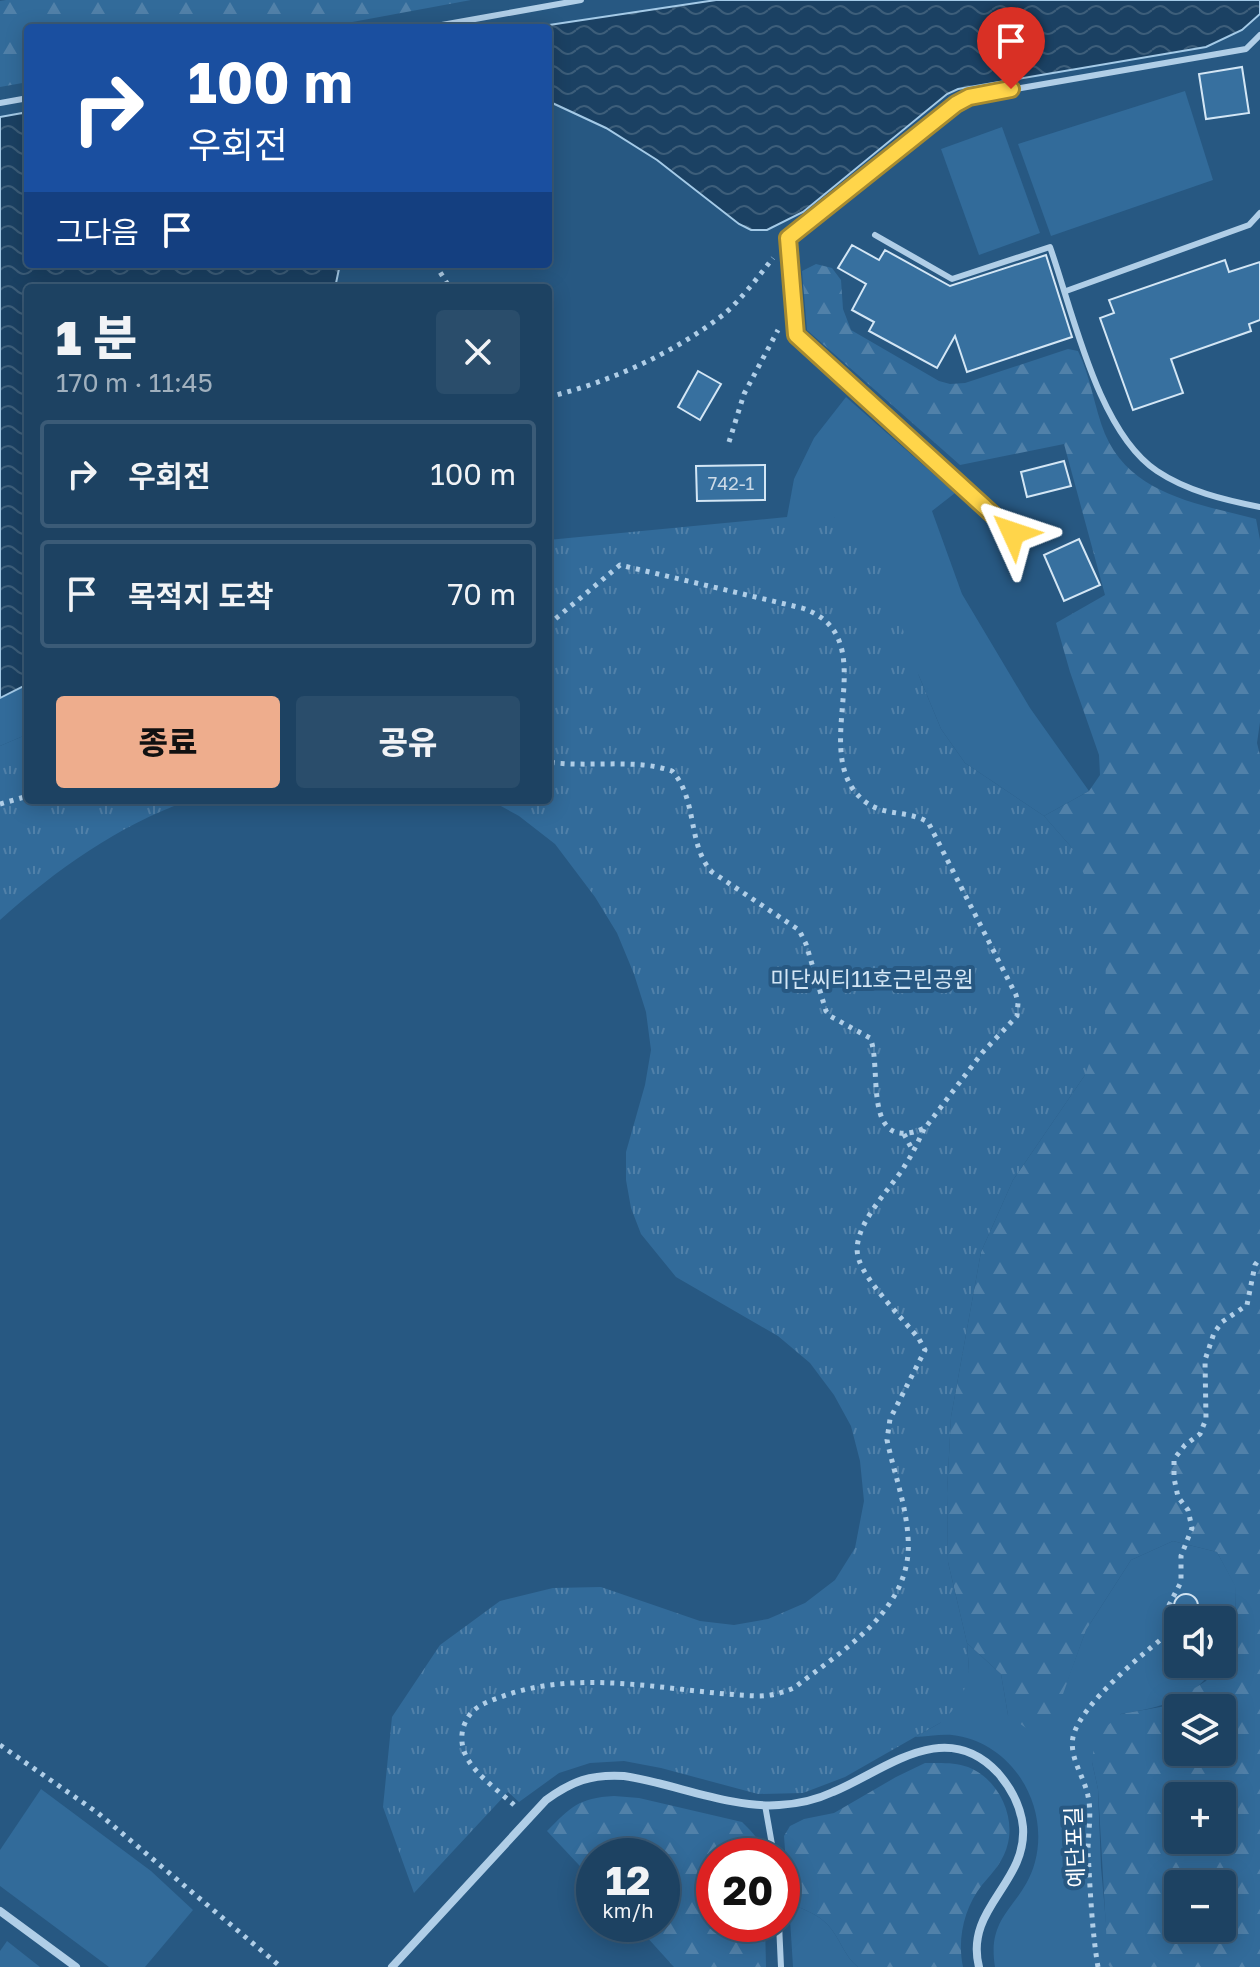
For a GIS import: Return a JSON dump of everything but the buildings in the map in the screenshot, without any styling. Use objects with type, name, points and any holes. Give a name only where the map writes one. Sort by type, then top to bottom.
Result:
[{"type":"street","points":[[392,1967],[546,1800],[566,1785],[605,1775],[624,1776],[765,1805],[805,1802],[832,1793],[905,1755],[929,1747],[953,1749],[973,1755],[990,1765],[1006,1782],[1017,1803],[1023,1825],[1023,1847],[1016,1867],[980,1924],[975,1945],[979,1967]]},
{"type":"street","points":[[0,1911],[76,1967]]},
{"type":"lane","points":[[447,24],[581,0]]},
{"type":"lane","points":[[1013,533],[796,335],[788,238],[956,104],[969,97],[1246,49],[1260,35]]},
{"type":"lane","points":[[0,103],[24,99]]},
{"type":"lane","points":[[1066,291],[1249,225],[1260,213]]},
{"type":"lane","points":[[875,235],[952,279],[1050,247],[1097,384],[1113,422],[1129,446],[1155,470],[1188,487],[1225,500],[1260,507]]},
{"type":"lane","points":[[765,1805],[771,1838]]},
{"type":"lane","points":[[780,1942],[781,1967]]},
{"type":"path","points":[[552,396],[625,372],[678,344],[725,313],[788,238]]},
{"type":"path","points":[[729,442],[744,394],[792,300]]},
{"type":"path","points":[[514,1805],[464,1754],[461,1743],[466,1721],[472,1711],[484,1703],[525,1689],[577,1683],[630,1684],[761,1696],[783,1693],[794,1688],[864,1634],[883,1615],[905,1569],[909,1542],[887,1431],[925,1350],[864,1271],[857,1251],[861,1231],[925,1128],[982,1053],[1013,1022],[1018,1003],[928,822],[876,809],[848,781],[842,755],[842,647],[833,627],[824,618],[802,608],[620,565],[552,622]]},
{"type":"path","points":[[552,762],[591,766],[637,764],[672,771],[685,790],[704,861],[712,872],[799,930],[826,1011],[870,1038],[875,1055],[876,1104],[885,1123],[903,1133],[914,1133],[925,1128]]},
{"type":"path","points":[[0,804],[24,797]]},
{"type":"path","points":[[903,1133],[913,1151]]},
{"type":"path","points":[[1169,1606],[1181,1582],[1181,1556],[1192,1528],[1188,1510],[1178,1497],[1174,1459],[1185,1445],[1200,1434],[1206,1419],[1205,1360],[1214,1333],[1222,1322],[1247,1305],[1255,1265],[1260,1258]]},
{"type":"path","name":"예단포길","points":[[1098,1967],[1088,1853],[1089,1799],[1072,1750],[1073,1736],[1093,1704],[1164,1637]]},
{"type":"path","points":[[0,1745],[98,1813],[281,1967]]},
{"type":"green space","points":[[471,0],[342,24],[24,24],[24,83],[0,87],[0,1]]},
{"type":"green space","points":[[1185,91],[1213,180],[1051,236],[1018,144]]},
{"type":"green space","points":[[1002,127],[1040,233],[979,255],[941,149]]},
{"type":"green space","points":[[816,264],[832,268],[841,280],[843,309],[851,330],[939,381],[965,383],[1068,349],[1078,351],[1105,434],[1117,455],[1132,471],[1169,494],[1256,519],[1260,540],[1260,722],[1257,743],[1260,755],[1260,1967],[1110,1967],[1108,1964],[1098,1789],[1092,1762],[1095,1736],[1121,1714],[1164,1706],[1164,1766],[1236,1766],[1236,1694],[1185,1694],[1208,1678],[1236,1678],[1235,1586],[1217,1552],[1173,1541],[1131,1560],[1086,1630],[1054,1719],[1030,1731],[1008,1715],[1001,1674],[967,1643],[948,1562],[947,1493],[951,1417],[981,1252],[1013,1180],[1085,1075],[1073,849],[1044,816],[1089,791],[1100,775],[1099,755],[1056,623],[1105,595],[1064,444],[960,465],[807,330],[802,271]]},
{"type":"green space","points":[[846,397],[955,493],[932,511],[962,594],[1030,708],[1089,791],[1044,816],[965,763],[941,729],[919,676],[834,517],[787,517],[794,479],[814,438]]},
{"type":"green space","name":"미단씨티11호근린공원","points":[[787,517],[834,517],[861,531],[881,566],[941,729],[965,763],[1044,816],[1073,849],[1096,902],[1106,948],[1105,1020],[1085,1075],[1013,1180],[981,1252],[951,1417],[947,1493],[948,1562],[967,1643],[969,1671],[961,1702],[940,1723],[845,1777],[803,1793],[758,1794],[624,1761],[590,1763],[559,1773],[519,1802],[508,1792],[414,1893],[383,1807],[392,1717],[440,1645],[500,1601],[553,1588],[601,1587],[700,1621],[734,1625],[768,1619],[805,1603],[835,1580],[855,1548],[864,1501],[860,1461],[851,1426],[834,1395],[810,1363],[778,1336],[676,1277],[641,1234],[631,1208],[626,1180],[626,1152],[645,1085],[651,1050],[646,1012],[634,974],[617,933],[595,897],[555,844],[519,816],[497,804],[552,804],[552,540]]},
{"type":"green space","points":[[24,686],[24,736],[0,746],[0,698]]},
{"type":"green space","points":[[24,736],[24,804],[180,804],[138,823],[89,851],[43,883],[0,920],[0,746]]},
{"type":"green space","points":[[1173,1541],[1217,1552],[1235,1585],[1235,1606],[1164,1606],[1164,1678],[1206,1678],[1187,1694],[1164,1694],[1164,1705],[1121,1714],[1092,1762],[1098,1789],[1110,1967],[995,1967],[996,1934],[1035,1862],[1037,1819],[1031,1799],[1009,1763],[992,1750],[973,1740],[952,1735],[915,1737],[940,1723],[969,1671],[967,1643],[1001,1674],[1008,1715],[1053,1719],[1086,1630],[1131,1560]]},
{"type":"green space","points":[[925,1763],[963,1765],[987,1779],[1002,1798],[1006,1809],[1009,1832],[1004,1855],[976,1894],[966,1914],[961,1946],[963,1967],[858,1967],[824,1921],[800,1908],[800,1838],[784,1838],[790,1826],[804,1819],[834,1813]]},
{"type":"green space","points":[[41,1789],[151,1871],[193,1910],[145,1967],[109,1967],[0,1886],[0,1850]]},
{"type":"green space","points":[[614,1796],[639,1798],[742,1822],[756,1838],[696,1838],[696,1942],[765,1942],[766,1967],[674,1967],[651,1942],[680,1942],[680,1838],[576,1838],[576,1862],[547,1831],[576,1805]]},
{"type":"green space","points":[[800,1908],[824,1921],[858,1967],[793,1967],[791,1942],[800,1942]]},
{"type":"green space","points":[[7,1941],[40,1967],[0,1967],[0,1951]]},
{"type":"water","points":[[716,0],[1260,0],[1260,14],[1242,30],[1206,47],[958,89],[947,94],[803,212],[767,230],[751,230],[739,224],[657,160],[606,128],[552,103],[552,25]]},
{"type":"water","points":[[24,113],[24,268],[339,268],[336,284],[24,284],[24,686],[0,698],[0,117]]},
{"type":"route","points":[[1011,89],[969,97],[956,104],[788,238],[796,335],[1013,533]]}]
